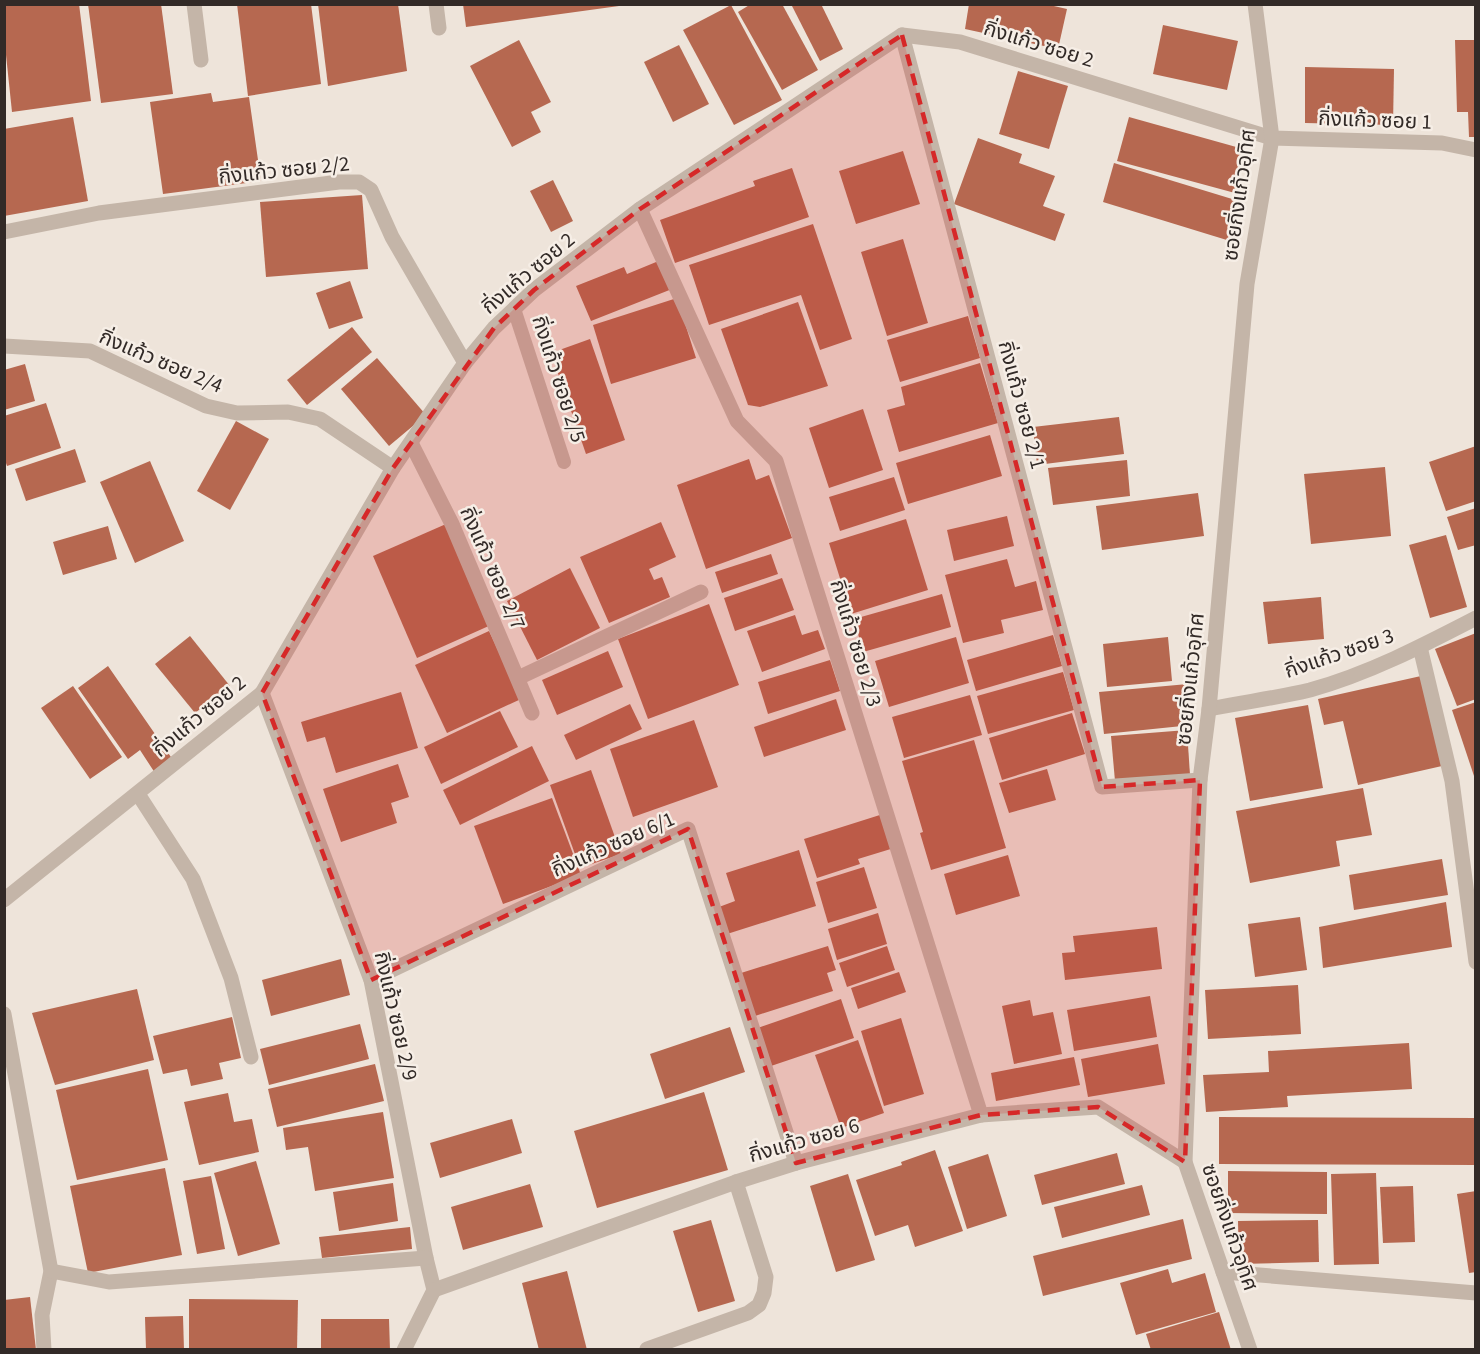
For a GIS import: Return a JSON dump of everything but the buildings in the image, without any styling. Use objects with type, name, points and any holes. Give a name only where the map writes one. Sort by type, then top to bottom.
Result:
[{"type":"street","points":[[194,4],[201,60]]},
{"type":"street","points":[[436,4],[439,28]]},
{"type":"street","name":"ซอยกิ่งแก้วอุทิศ","points":[[1250,1350],[1185,1162],[1200,780],[1209,709],[1247,284],[1272,138],[1255,4]]},
{"type":"street","name":"กิ่งแก้ว ซอย 2","points":[[4,900],[262,693],[393,468],[465,363],[494,328],[534,290],[640,209],[902,35],[960,42],[1272,138]]},
{"type":"street","name":"กิ่งแก้ว ซอย 2/1","points":[[902,35],[1102,787],[1200,780]]},
{"type":"street","name":"กิ่งแก้ว ซอย 1","points":[[1272,138],[1442,142],[1476,150]]},
{"type":"street","name":"กิ่งแก้ว ซอย 2/2","points":[[4,232],[99,213],[339,182],[359,182],[371,190],[392,237],[465,363]]},
{"type":"street","name":"กิ่งแก้ว ซอย 2/3","points":[[640,209],[736,421],[777,461],[981,1114]]},
{"type":"street","name":"กิ่งแก้ว ซอย 2/4","points":[[4,346],[90,351],[206,406],[237,413],[288,412],[320,419],[393,468]]},
{"type":"street","name":"กิ่งแก้ว ซอย 2/7","points":[[411,443],[452,524],[532,713]]},
{"type":"street","points":[[518,678],[701,592]]},
{"type":"street","name":"กิ่งแก้ว ซอย 3","points":[[1209,709],[1310,690],[1371,669],[1476,618]]},
{"type":"street","points":[[1420,647],[1452,781],[1476,962]]},
{"type":"street","name":"กิ่งแก้ว ซอย 2/9","points":[[262,693],[371,980],[434,1290]]},
{"type":"street","points":[[138,794],[193,879],[231,978],[251,1057]]},
{"type":"street","name":"กิ่งแก้ว ซอย 6/1","points":[[371,980],[688,829],[796,1163]]},
{"type":"street","points":[[4,1014],[51,1271],[42,1315],[44,1350]]},
{"type":"street","name":"กิ่งแก้ว ซอย 6","points":[[434,1290],[736,1182],[796,1163],[981,1114],[1098,1107],[1185,1162]]},
{"type":"street","points":[[646,1349],[748,1313],[759,1305],[764,1293],[766,1277],[736,1182]]},
{"type":"street","points":[[51,1271],[110,1282],[426,1258]]},
{"type":"street","points":[[1223,1272],[1476,1293]]},
{"type":"street","points":[[404,1350],[434,1290]]},
{"type":"lane","name":"กิ่งแก้ว ซอย 2/5","points":[[514,309],[564,462]]},
{"type":"highlighted area","points":[[902,35],[1102,787],[1200,780],[1185,1162],[1098,1107],[981,1115],[796,1163],[688,829],[371,980],[262,693],[393,468],[494,328],[534,290],[640,209]]}]
